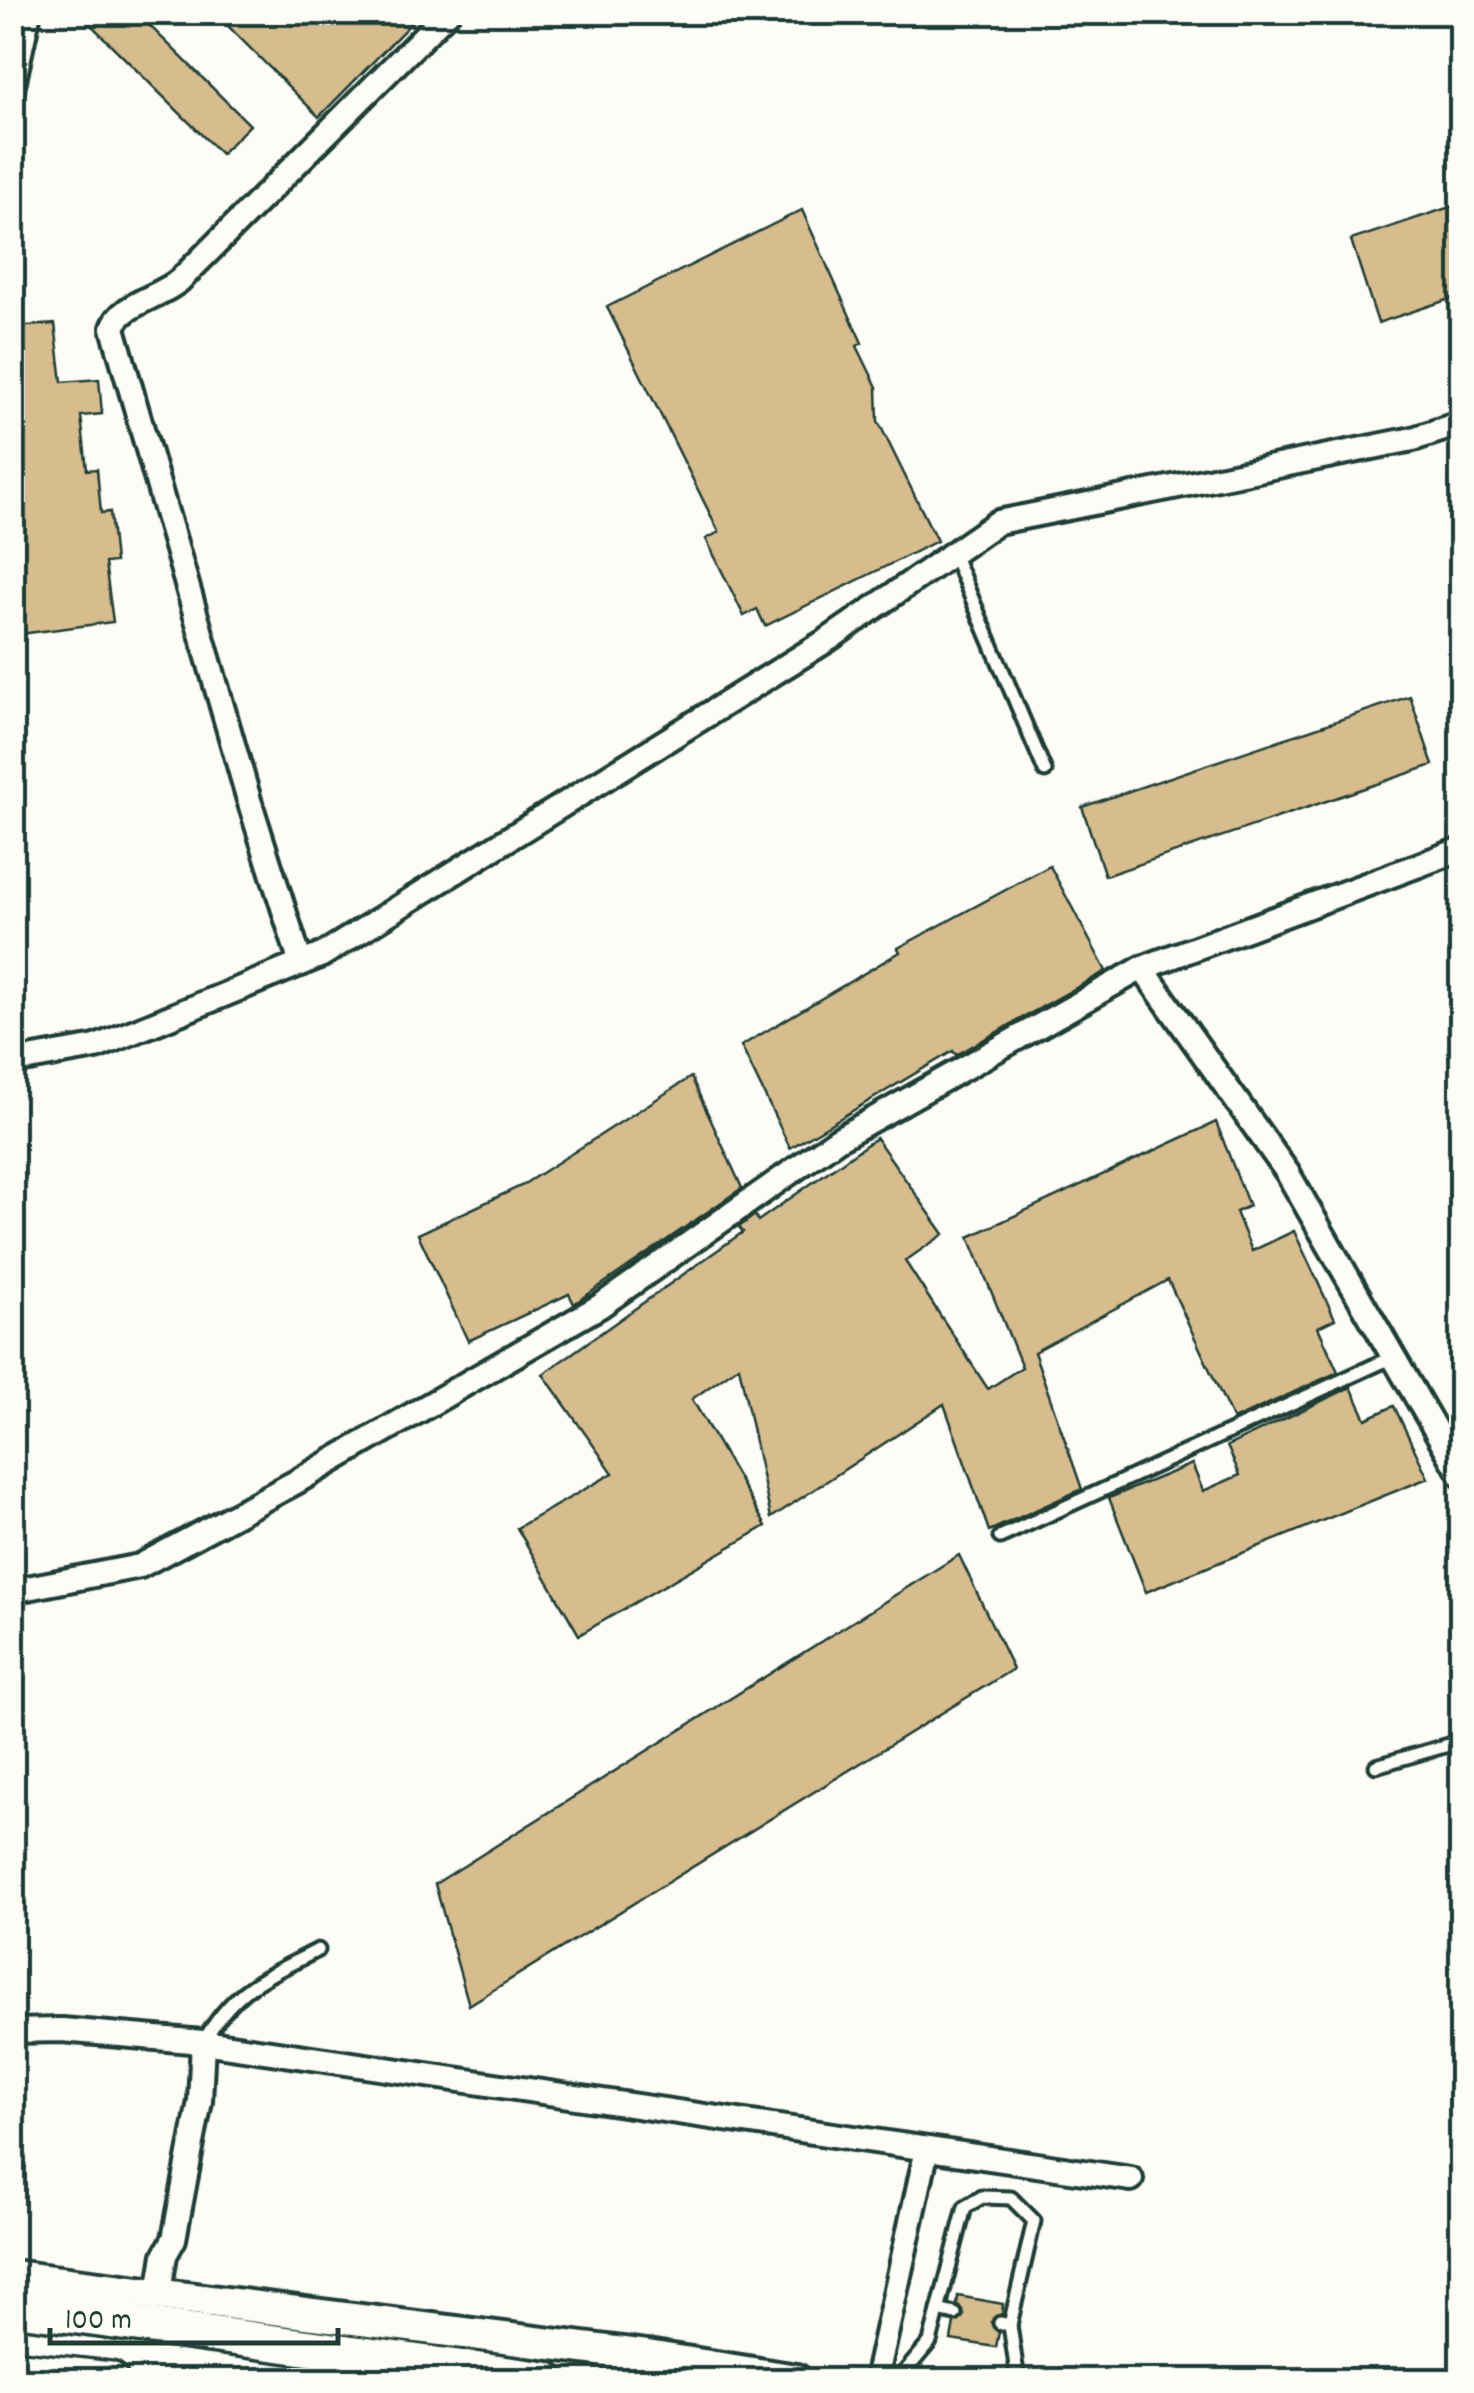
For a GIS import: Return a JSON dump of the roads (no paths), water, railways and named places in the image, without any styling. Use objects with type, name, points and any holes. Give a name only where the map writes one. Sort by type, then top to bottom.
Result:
[{"type":"main road","points":[[12,2307],[546,2380]]},
{"type":"main road","points":[[12,2369],[110,2380]]},
{"type":"street","points":[[12,89],[29,12]]},
{"type":"street","points":[[301,964],[248,800],[112,328],[120,314],[166,292],[448,12]]},
{"type":"street","points":[[12,1062],[96,1047],[301,964],[530,826],[954,556],[998,522],[1413,439],[1462,423]]},
{"type":"street","points":[[12,1591],[140,1566],[296,1482],[600,1306],[838,1140],[1142,968],[1462,850]]},
{"type":"street","points":[[1142,968],[1287,1172],[1462,1476]]},
{"type":"street","points":[[12,2031],[62,2030],[1130,2178]]},
{"type":"street","points":[[159,2292],[165,2256],[160,2237],[186,2096],[201,2052]]},
{"type":"street","points":[[876,2380],[927,2148]]},
{"type":"street","points":[[12,2276],[647,2356],[796,2380]]},
{"type":"lane","points":[[954,556],[1045,771]]},
{"type":"lane","points":[[1000,1537],[1395,1356]]},
{"type":"lane","points":[[1376,1766],[1462,1741]]},
{"type":"lane","points":[[201,2052],[225,2005],[239,1992],[318,1950]]},
{"type":"lane","points":[[898,2380],[930,2342],[965,2207],[982,2197],[1001,2196],[1020,2204],[1034,2221],[1005,2324],[1018,2380]]},
{"type":"lane","points":[[938,2310],[955,2314]]}]
